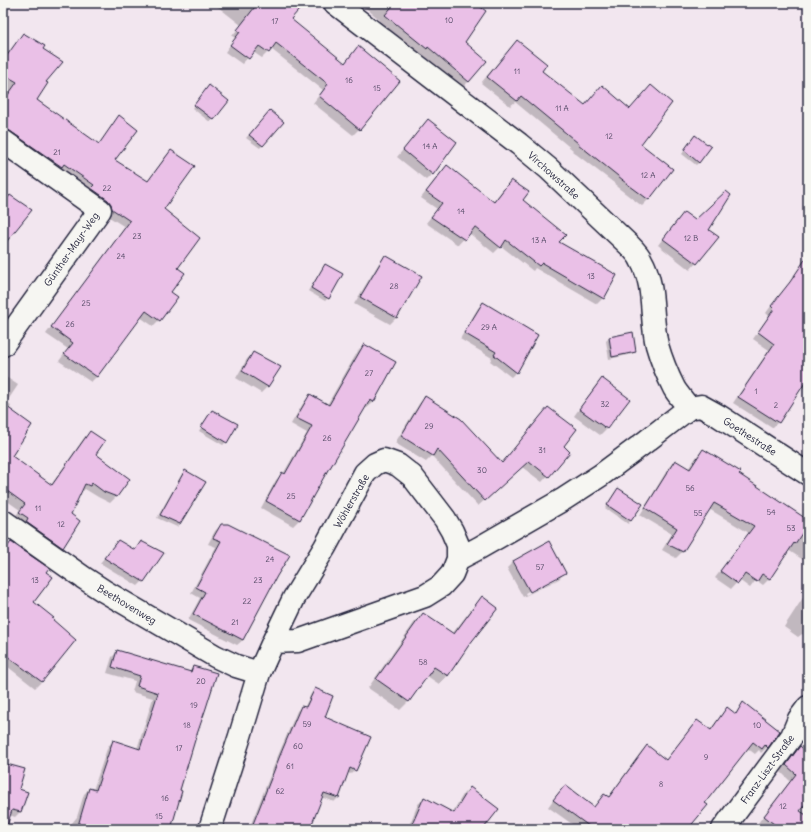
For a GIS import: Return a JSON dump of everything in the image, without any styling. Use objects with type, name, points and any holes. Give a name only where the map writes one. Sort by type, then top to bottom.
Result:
[{"type":"street","name":"Virchowstraße","points":[[335,3],[519,144],[549,169],[630,246],[641,260],[648,277],[657,344],[665,367],[675,389],[689,408]]},
{"type":"street","name":"Günther-Mayr-Weg","points":[[3,141],[100,210],[3,345]]},
{"type":"street","name":"Goethestraße","points":[[689,408],[701,406],[719,416],[808,474]]},
{"type":"street","points":[[273,642],[298,641],[425,596],[441,586],[452,574],[458,560],[564,499],[601,475],[689,408]]},
{"type":"street","name":"Wöhlerstraße","points":[[210,829],[259,673],[273,642],[294,598],[325,547],[366,473],[375,464],[384,460],[398,465],[412,476],[445,518],[458,545],[458,560]]},
{"type":"street","name":"Beethovenweg","points":[[3,521],[104,591],[215,656],[236,666],[259,673]]},
{"type":"street","name":"Franz-Liszt-Straße","points":[[723,829],[792,736],[799,719],[808,707]]},
{"type":"building","points":[[258,3],[305,3],[291,19],[345,63],[358,46],[400,81],[360,130],[319,96],[328,84],[276,43],[269,53],[259,46],[249,59],[230,45],[240,32],[237,30]]},
{"type":"building","points":[[395,3],[475,3],[486,11],[465,42],[487,61],[469,82],[428,47],[427,49],[385,15]]},
{"type":"building","points":[[23,33],[45,46],[43,49],[63,62],[46,82],[48,83],[37,100],[99,144],[119,115],[138,130],[115,160],[148,181],[171,150],[195,166],[164,209],[200,238],[178,268],[185,273],[171,292],[178,297],[160,321],[146,311],[97,377],[64,354],[73,343],[51,327],[130,221],[112,209],[108,200],[91,188],[94,185],[64,164],[62,167],[10,131],[3,129],[3,102],[17,82],[3,74],[3,61]]},
{"type":"building","points":[[517,40],[547,64],[542,71],[585,105],[602,85],[630,109],[651,85],[672,103],[641,144],[673,169],[649,200],[622,180],[521,96],[517,101],[487,77]]},
{"type":"building","points":[[209,85],[229,101],[214,120],[194,105]]},
{"type":"building","points":[[270,110],[284,122],[263,146],[249,135]]},
{"type":"building","points":[[428,119],[457,142],[433,175],[403,150]]},
{"type":"building","points":[[695,135],[711,147],[699,163],[684,150]]},
{"type":"building","points":[[447,165],[494,202],[511,180],[529,192],[523,200],[566,235],[559,242],[617,275],[604,299],[542,263],[539,266],[506,240],[501,248],[475,227],[465,240],[431,217],[442,203],[426,192]]},
{"type":"building","points":[[726,191],[731,195],[709,230],[719,237],[697,264],[663,239],[684,212],[695,220]]},
{"type":"building","points":[[10,195],[32,210],[3,246],[3,204]]},
{"type":"building","points":[[385,255],[422,276],[397,318],[360,297]]},
{"type":"building","points":[[808,255],[808,378],[779,423],[738,397],[774,344],[758,332],[774,309],[771,306],[790,282]]},
{"type":"building","points":[[325,264],[343,274],[329,299],[311,288]]},
{"type":"building","points":[[483,302],[538,335],[517,373],[494,355],[496,352],[464,333]]},
{"type":"building","points":[[633,332],[636,352],[612,357],[609,337]]},
{"type":"building","points":[[364,344],[396,362],[374,402],[370,400],[300,520],[266,501],[282,472],[285,474],[312,426],[296,418],[310,394],[329,405]]},
{"type":"building","points":[[253,352],[281,367],[268,387],[242,371]]},
{"type":"building","points":[[602,378],[630,399],[607,429],[579,409]]},
{"type":"building","points":[[425,396],[461,419],[502,463],[548,407],[577,429],[564,446],[570,452],[549,477],[529,461],[485,501],[437,449],[433,456],[401,436]]},
{"type":"building","points":[[3,404],[32,425],[12,456],[52,485],[90,431],[105,441],[96,454],[130,479],[117,497],[104,492],[92,483],[90,486],[85,484],[71,514],[80,521],[63,548],[26,522],[28,518],[19,512],[25,504],[3,488]]},
{"type":"building","points":[[212,410],[238,424],[227,443],[201,427]]},
{"type":"building","points":[[703,449],[741,472],[739,474],[808,520],[808,524],[770,579],[762,574],[757,582],[745,574],[738,584],[720,571],[754,526],[714,503],[683,552],[667,544],[677,528],[645,508],[675,460],[690,469]]},
{"type":"building","points":[[185,470],[206,482],[180,524],[160,515]]},
{"type":"building","points":[[618,488],[643,504],[631,521],[607,505]]},
{"type":"building","points":[[221,524],[228,524],[290,555],[277,576],[243,640],[193,614],[205,592],[196,587],[221,541],[213,538]]},
{"type":"building","points":[[118,540],[135,550],[141,541],[164,553],[144,582],[104,558]]},
{"type":"building","points":[[549,541],[566,573],[530,592],[513,561]]},
{"type":"building","points":[[11,542],[49,568],[46,572],[53,577],[34,602],[54,618],[52,619],[76,640],[42,682],[3,653],[3,552]]},
{"type":"building","points":[[482,596],[498,608],[469,645],[448,676],[434,667],[409,702],[376,679],[423,613],[454,634]]},
{"type":"building","points":[[117,650],[191,672],[193,666],[217,673],[180,790],[182,791],[171,829],[77,829],[89,788],[96,790],[113,740],[140,749],[158,693],[137,686],[140,676],[112,667]]},
{"type":"building","points":[[315,688],[333,696],[325,717],[371,737],[356,771],[350,768],[339,798],[324,793],[310,829],[251,829],[301,706],[306,707]]},
{"type":"building","points":[[743,702],[780,731],[768,748],[765,745],[762,749],[753,742],[705,803],[708,805],[688,829],[593,829],[553,800],[565,785],[594,807],[604,794],[609,797],[647,745],[666,760],[697,720],[711,730],[727,707],[736,714]]},
{"type":"building","points":[[800,746],[808,753],[808,800],[800,811],[808,816],[808,829],[780,829],[764,816],[796,774],[786,765]]},
{"type":"building","points":[[3,763],[25,769],[19,789],[28,792],[21,812],[12,810],[7,826],[3,826]]},
{"type":"building","points":[[470,787],[499,809],[484,828],[486,829],[410,829],[424,797],[454,813]]}]
